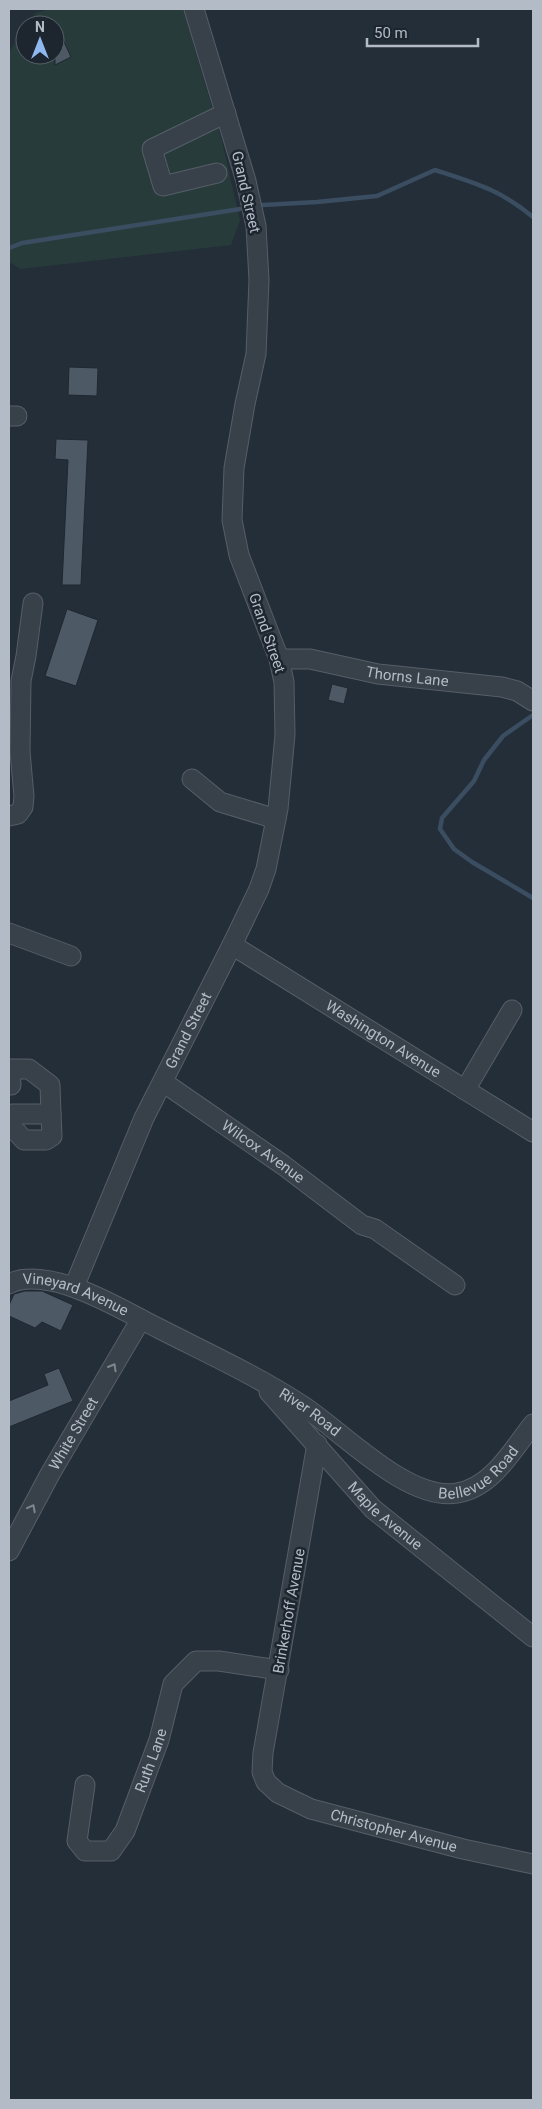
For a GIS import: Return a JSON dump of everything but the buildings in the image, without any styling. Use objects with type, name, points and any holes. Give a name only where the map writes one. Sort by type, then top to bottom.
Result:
[{"type":"street","name":"Grand Street","points":[[74,1287],[144,1118],[259,889],[266,869],[276,820],[285,735],[284,682],[279,659],[239,555],[232,520],[234,468],[256,354],[259,280],[256,226],[246,182],[194,9]]},
{"type":"street","points":[[217,173],[162,186],[152,149],[226,113]]},
{"type":"street","points":[[9,816],[18,814],[23,807],[24,796],[20,752],[21,682],[33,603]]},
{"type":"street","name":"Thorns Lane","points":[[279,659],[310,659],[378,674],[502,687],[517,691],[533,701]]},
{"type":"street","points":[[192,779],[220,802],[276,820]]},
{"type":"street","points":[[9,933],[71,956]]},
{"type":"street","name":"Washington Avenue","points":[[232,945],[533,1132]]},
{"type":"street","points":[[465,1090],[512,1010]]},
{"type":"street","points":[[10,1069],[29,1069],[50,1086],[51,1114],[52,1136],[46,1140],[24,1140],[11,1122],[10,1069]]},
{"type":"street","name":"Wilcox Avenue","points":[[163,1082],[283,1165],[362,1225],[375,1229],[455,1285]]},
{"type":"street","points":[[11,1122],[51,1114]]},
{"type":"street","name":"Vineyard Avenue","points":[[9,1284],[36,1279],[74,1287],[141,1319]]},
{"type":"street","points":[[141,1319],[255,1376]]},
{"type":"street","name":"White Street","points":[[9,1551],[50,1474],[141,1319]]},
{"type":"street","name":"Maple Avenue","points":[[255,1376],[373,1509],[533,1637]]},
{"type":"street","name":"River Road","points":[[255,1376],[302,1405],[361,1451]]},
{"type":"street","name":"Bellevue Road","points":[[361,1451],[401,1478],[428,1491],[449,1494],[459,1493],[475,1488],[495,1472],[533,1424]]},
{"type":"street","name":"Brinkerhoff Avenue","points":[[264,1778],[262,1772],[263,1753],[317,1444]]},
{"type":"street","name":"Ruth Lane","points":[[86,1785],[77,1841],[84,1851],[111,1851],[125,1831],[159,1740],[173,1684],[196,1662],[219,1661],[279,1670]]},
{"type":"street","name":"Christopher Avenue","points":[[264,1778],[278,1793],[311,1809],[533,1864]]},
{"type":"green space","points":[[50,9],[183,9],[222,141],[240,220],[231,245],[21,269],[9,262],[9,52],[15,43],[15,65],[65,65],[65,15],[34,15]]},
{"type":"waterway","points":[[263,205],[377,196],[435,170],[487,188],[510,200],[533,217]]},
{"type":"waterway","points":[[9,248],[22,243],[240,209]]},
{"type":"waterway","points":[[533,715],[503,736],[484,760],[474,781],[442,818],[440,829],[454,849],[472,862],[533,898]]}]
